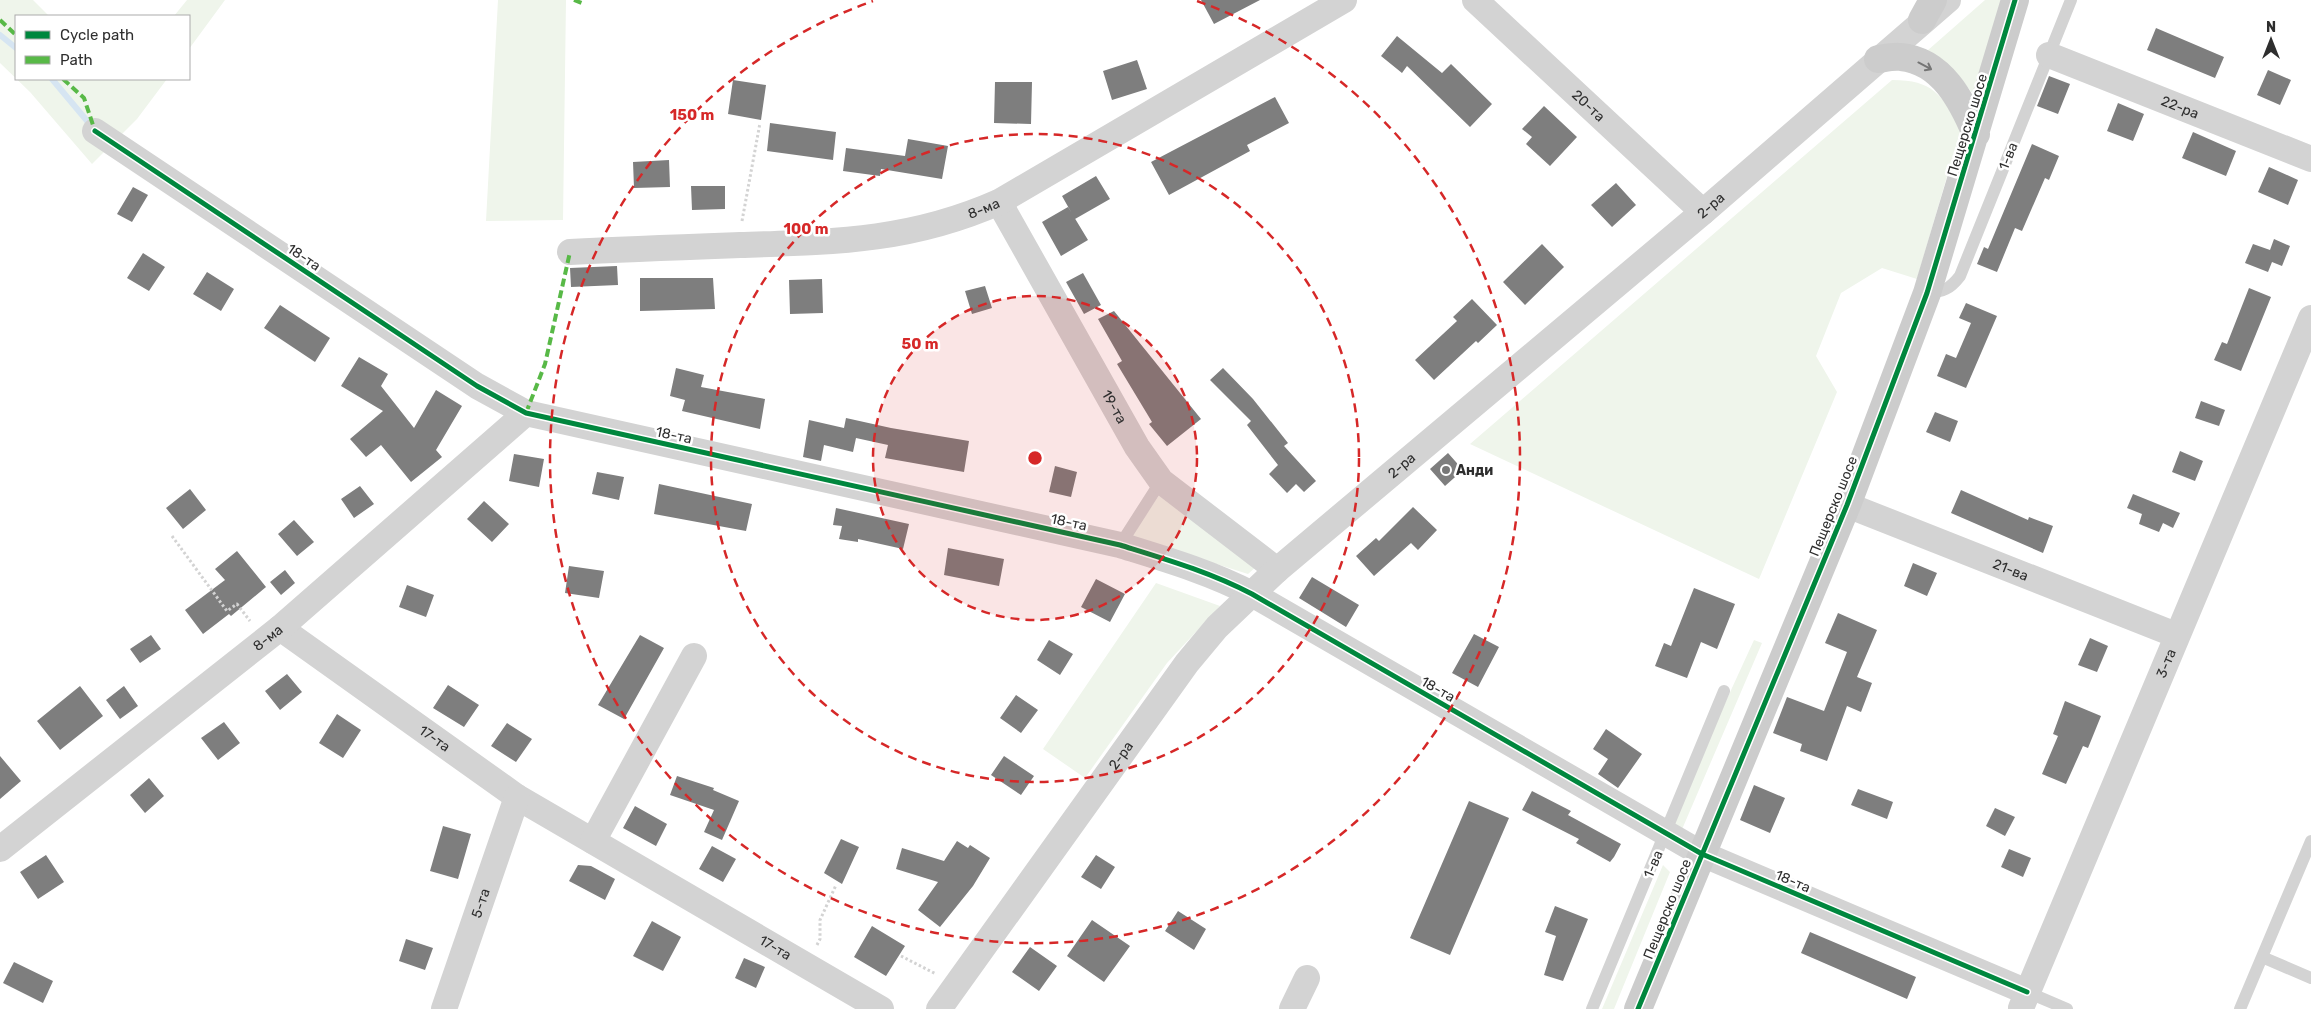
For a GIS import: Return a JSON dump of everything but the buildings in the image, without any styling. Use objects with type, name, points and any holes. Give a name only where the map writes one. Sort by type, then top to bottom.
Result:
[{"type":"main road","name":"Пещерско шосе","points":[[1638,1009],[1847,505],[1927,293],[2015,0]]},
{"type":"main road","points":[[1878,59],[1901,57],[1914,60],[1940,76],[1964,105],[1976,134]]},
{"type":"street","name":"8-ма","points":[[570,252],[854,240],[906,233],[968,216],[999,202],[1344,0]]},
{"type":"street","name":"20-та","points":[[1475,0],[1703,212]]},
{"type":"street","name":"2-ра","points":[[939,1009],[1187,663],[1216,628],[1277,570],[1703,212],[1878,59],[1928,10],[1948,0]]},
{"type":"street","name":"22-ра","points":[[2048,55],[2311,159]]},
{"type":"street","name":"18-та","points":[[95,131],[477,386],[526,413],[1120,545],[1190,566],[1226,580],[1702,854],[2024,1001]]},
{"type":"street","name":"19-та","points":[[999,202],[1137,447],[1161,481],[1277,570]]},
{"type":"street","name":"3-та","points":[[2024,1001],[2176,635],[2311,318]]},
{"type":"street","name":"8-ма","points":[[0,849],[273,634],[526,413]]},
{"type":"street","name":"21-ва","points":[[1847,505],[2176,635]]},
{"type":"street","name":"17-та","points":[[273,634],[517,797],[881,1009]]},
{"type":"street","points":[[593,841],[694,656]]},
{"type":"street","name":"5-та","points":[[444,1009],[517,797]]},
{"type":"street","points":[[1292,1009],[1308,978]]},
{"type":"lane","name":"1-ва","points":[[1927,293],[1947,289],[1960,276],[2071,0]]},
{"type":"lane","points":[[1120,545],[1161,481]]},
{"type":"lane","name":"1-ва","points":[[1592,1009],[1724,691]]},
{"type":"lane","points":[[2240,1009],[2311,840]]},
{"type":"lane","points":[[2262,957],[2311,978]]},
{"type":"lane","name":"18-та","points":[[2024,1001],[2067,1009]]},
{"type":"path","points":[[738,245],[760,123]]},
{"type":"path","points":[[172,536],[227,611],[237,604],[273,634]]},
{"type":"path","points":[[804,964],[814,954],[820,939],[820,920],[836,885]]},
{"type":"path","points":[[901,956],[956,986]]},
{"type":"shaded area","points":[[0,0],[33,0],[48,15],[15,15],[15,77],[0,63]]},
{"type":"shaded area","points":[[187,0],[225,0],[190,48],[190,15],[175,15]]},
{"type":"shaded area","points":[[498,0],[566,0],[563,220],[486,221]]},
{"type":"shaded area","points":[[1985,0],[2003,0],[1976,98],[1959,76],[1919,58]]},
{"type":"shaded area","points":[[18,80],[166,80],[137,119],[92,164]]},
{"type":"shaded area","points":[[1892,80],[1927,86],[1941,98],[1962,125],[1917,279],[1882,268],[1841,293],[1816,356],[1837,392],[1759,579],[1470,444]]},
{"type":"shaded area","points":[[1160,494],[1257,566],[1248,574],[1131,537]]},
{"type":"shaded area","points":[[1156,583],[1220,606],[1167,663],[1085,778],[1043,749]]},
{"type":"shaded area","points":[[1754,640],[1762,643],[1677,841],[1665,834]]},
{"type":"shaded area","points":[[1663,865],[1670,872],[1614,1009],[1602,1009]]},
{"type":"waterway","points":[[0,35],[15,47]]},
{"type":"waterway","points":[[53,80],[93,128]]},
{"type":"marked path","points":[[574,0],[584,4]]},
{"type":"marked path","points":[[0,20],[15,34]]},
{"type":"marked path","points":[[64,80],[84,98],[95,131]]},
{"type":"marked path","points":[[526,413],[545,364],[570,252]]},
{"type":"cycle path","points":[[1638,1009],[1847,505],[1927,293],[2015,0]]},
{"type":"cycle path","points":[[95,131],[477,386],[526,413],[1120,545],[1204,573],[1252,594],[1702,854],[2027,992]]},
{"type":"place","name":"Анди","points":[[1446,470]]}]
